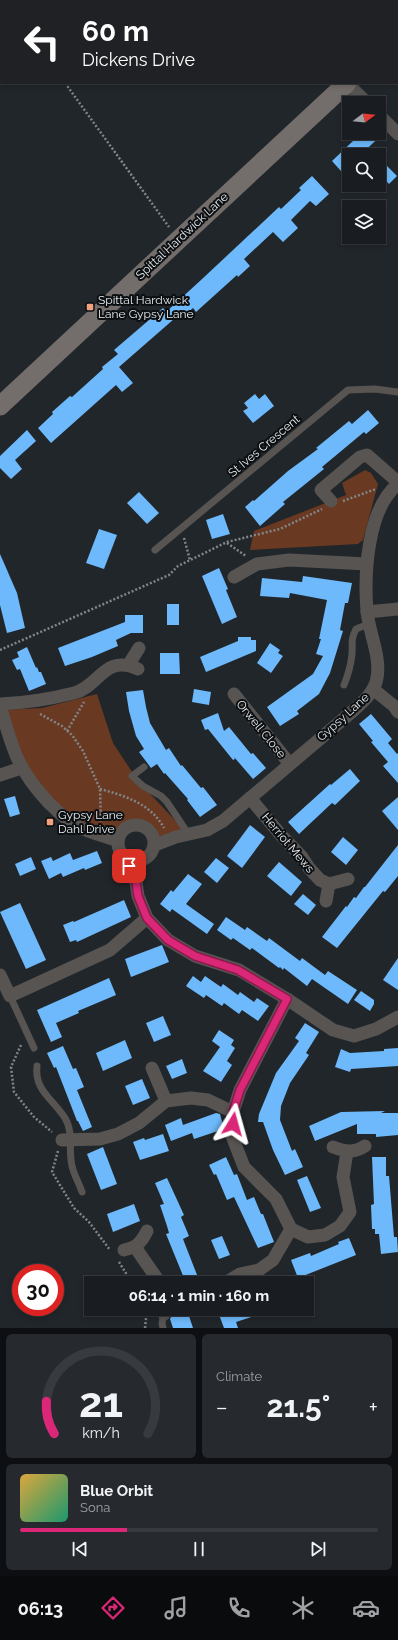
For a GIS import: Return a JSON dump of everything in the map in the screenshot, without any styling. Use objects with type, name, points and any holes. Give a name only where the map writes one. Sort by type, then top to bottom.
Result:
[{"type":"street","name":"Spittal Hardwick Lane","points":[[0,406],[346,84]]},
{"type":"street","points":[[348,84],[360,96]]},
{"type":"street","points":[[386,122],[398,134]]},
{"type":"street","points":[[332,504],[321,490],[360,457],[367,455],[395,486]]},
{"type":"street","name":"Gypsy Lane","points":[[155,845],[177,836],[207,830],[223,821],[289,763],[354,710],[373,690],[377,678],[377,662],[368,618],[367,564],[375,517],[395,486]]},
{"type":"street","points":[[234,577],[257,564],[289,560],[367,564]]},
{"type":"street","points":[[368,618],[398,609]]},
{"type":"street","points":[[118,841],[79,827],[64,818],[32,784],[21,768],[10,744],[0,705],[27,702],[75,692],[83,688],[108,668],[117,665],[134,666],[139,648]]},
{"type":"street","points":[[373,690],[394,706],[398,712]]},
{"type":"street","name":"Orwell Close","points":[[234,694],[289,763]]},
{"type":"street","points":[[0,775],[21,768]]},
{"type":"street","name":"Herriot Mews","points":[[250,798],[280,834],[302,857],[309,868],[320,880],[329,884]]},
{"type":"street","points":[[126,858],[129,860],[140,861],[150,855],[155,845],[154,836],[143,826],[134,824],[125,828],[118,841],[120,852],[126,858],[136,882],[138,896],[147,918],[168,940],[195,956],[238,970],[287,999],[333,1030],[354,1036],[376,1029],[398,1017]]},
{"type":"street","name":"Gypsy Lane","points":[[151,832],[177,836]]},
{"type":"street","points":[[136,882],[140,861]]},
{"type":"street","points":[[326,901],[329,884],[348,879]]},
{"type":"street","points":[[0,975],[10,996],[110,950],[147,918]]},
{"type":"street","points":[[287,999],[240,1090],[233,1112],[232,1136],[244,1167],[276,1199],[291,1229],[308,1237],[325,1235],[340,1226],[350,1212],[343,1177],[347,1152]]},
{"type":"street","points":[[152,1068],[166,1101]]},
{"type":"street","points":[[67,1140],[100,1139],[118,1134],[139,1123],[166,1101],[191,1098],[208,1100],[233,1112]]},
{"type":"street","points":[[333,1147],[347,1152],[360,1149],[365,1146]]},
{"type":"street","points":[[237,1276],[259,1270],[274,1260],[291,1229]]},
{"type":"street","points":[[147,1231],[142,1239],[129,1248],[154,1276]]},
{"type":"lane","name":"St Ives Crescent","points":[[155,550],[348,390],[375,389],[398,392]]},
{"type":"lane","points":[[344,685],[350,669],[352,638],[356,629],[368,618]]},
{"type":"lane","points":[[144,767],[132,776],[143,786],[161,796],[167,802],[177,836]]},
{"type":"lane","points":[[10,996],[34,1048]]},
{"type":"lane","points":[[37,1066],[36,1076],[39,1085],[65,1119],[72,1167],[82,1192]]},
{"type":"lane","points":[[164,1316],[162,1323],[164,1328]]},
{"type":"path","points":[[66,84],[174,233]]},
{"type":"path","points":[[0,650],[169,575],[178,566],[227,542],[280,529],[332,504],[370,491],[395,486]]},
{"type":"path","points":[[181,528],[190,560]]},
{"type":"path","points":[[227,542],[257,564]]},
{"type":"path","points":[[68,731],[84,704],[83,688]]},
{"type":"path","points":[[27,702],[36,711],[68,731],[83,751],[100,789],[101,835]]},
{"type":"path","points":[[100,789],[136,800],[177,836]]},
{"type":"path","points":[[145,1328],[146,1316]]},
{"type":"shaded area","points":[[365,470],[371,473],[378,484],[363,540],[358,544],[250,550],[254,531],[346,495],[342,483]]},
{"type":"shaded area","points":[[97,694],[113,743],[138,781],[189,835],[155,840],[149,829],[144,826],[133,825],[128,827],[119,836],[79,827],[33,784],[1,710],[42,708]]},
{"type":"building","points":[[352,140],[376,140],[368,148],[346,148],[353,141]]},
{"type":"building","points":[[342,151],[342,172],[332,161]]},
{"type":"building","points":[[386,165],[397,176],[389,184],[386,181]]},
{"type":"building","points":[[312,176],[329,194],[316,206],[310,201],[291,220],[298,228],[283,242],[273,232],[244,259],[250,266],[238,277],[237,275],[196,312],[193,308],[185,315],[182,312],[119,367],[133,383],[122,392],[116,385],[51,443],[38,428],[53,414],[52,412],[70,396],[72,397],[103,369],[102,367],[118,354],[114,350],[163,308],[166,312],[279,207],[281,209],[301,190],[299,188]]},
{"type":"building","points":[[255,394],[259,399],[265,394],[274,406],[253,423],[243,411],[248,408],[244,403]]},
{"type":"building","points":[[368,410],[379,423],[366,434],[364,432],[322,467],[324,469],[283,502],[285,504],[260,526],[245,507],[288,471],[318,449],[316,448],[349,421],[352,424]]},
{"type":"building","points":[[27,430],[36,441],[15,460],[22,469],[11,479],[0,468],[0,456]]},
{"type":"building","points":[[139,492],[159,513],[147,524],[127,503]]},
{"type":"building","points":[[223,514],[230,534],[212,539],[206,520]]},
{"type":"building","points":[[99,529],[117,535],[104,569],[86,563]]},
{"type":"building","points":[[0,554],[17,593],[25,628],[7,633],[0,605]]},
{"type":"building","points":[[219,568],[228,589],[226,590],[237,617],[222,624],[202,576]]},
{"type":"building","points":[[303,576],[352,583],[348,603],[345,603],[340,630],[343,631],[330,673],[319,694],[297,711],[299,714],[280,726],[267,707],[313,674],[323,656],[316,654],[321,639],[319,639],[327,600],[290,593],[289,598],[260,596],[262,578],[302,582]]},
{"type":"building","points":[[167,604],[179,604],[179,625],[167,625]]},
{"type":"building","points":[[125,615],[143,615],[143,633],[131,633],[116,640],[118,646],[65,666],[58,648],[125,622]]},
{"type":"building","points":[[238,637],[251,637],[251,640],[256,640],[256,651],[206,672],[200,657],[238,641]]},
{"type":"building","points":[[270,643],[280,650],[278,653],[283,656],[271,673],[257,663]]},
{"type":"building","points":[[27,647],[36,668],[37,667],[39,672],[41,672],[46,684],[29,691],[20,669],[17,670],[12,660],[19,657],[17,652]]},
{"type":"building","points":[[160,653],[179,653],[180,674],[160,674]]},
{"type":"building","points":[[194,689],[211,692],[209,705],[192,702]]},
{"type":"building","points":[[143,690],[150,723],[166,750],[169,748],[181,766],[182,765],[201,788],[203,787],[217,805],[200,817],[187,800],[188,799],[165,773],[164,774],[157,764],[151,768],[139,752],[144,749],[136,736],[129,711],[126,692]]},
{"type":"building","points":[[218,713],[224,731],[229,727],[251,754],[253,753],[266,768],[253,779],[234,757],[235,759],[233,760],[208,729],[205,730],[201,720]]},
{"type":"building","points":[[371,714],[392,739],[388,743],[397,754],[398,753],[398,783],[383,766],[388,762],[371,742],[373,741],[359,724]]},
{"type":"building","points":[[350,769],[360,781],[335,805],[332,803],[299,834],[288,822],[330,784],[331,785]]},
{"type":"building","points":[[15,796],[20,814],[10,817],[4,799]]},
{"type":"building","points":[[398,797],[398,830],[382,811]]},
{"type":"building","points":[[250,825],[265,837],[242,868],[227,856]]},
{"type":"building","points":[[343,837],[358,850],[346,865],[331,852]]},
{"type":"building","points":[[398,845],[398,876],[385,892],[383,891],[337,948],[322,937],[346,906],[347,907],[354,897],[356,898]]},
{"type":"building","points":[[97,851],[102,863],[85,870],[84,868],[63,877],[61,873],[49,879],[41,861],[51,857],[53,861],[70,853],[73,860]]},
{"type":"building","points":[[31,857],[36,869],[20,876],[15,864]]},
{"type":"building","points":[[216,858],[229,868],[217,883],[204,872]]},
{"type":"building","points":[[279,862],[302,882],[291,896],[267,876]]},
{"type":"building","points":[[188,874],[202,884],[186,904],[214,924],[207,934],[172,909],[170,912],[160,904],[171,890],[173,892]]},
{"type":"building","points":[[303,894],[316,905],[308,915],[294,904]]},
{"type":"building","points":[[124,900],[131,917],[77,942],[76,940],[70,942],[63,925],[73,921],[74,922]]},
{"type":"building","points":[[20,903],[46,960],[26,969],[0,912]]},
{"type":"building","points":[[226,917],[245,930],[247,927],[267,941],[269,938],[300,961],[302,958],[325,975],[328,971],[357,990],[348,1004],[312,979],[307,986],[284,968],[283,970],[280,967],[279,968],[252,948],[250,950],[233,938],[231,940],[217,930]]},
{"type":"building","points":[[162,945],[169,962],[131,977],[125,959]]},
{"type":"building","points":[[398,958],[398,990],[383,980]]},
{"type":"building","points":[[193,976],[201,982],[205,976],[221,987],[223,984],[238,995],[240,992],[254,1002],[257,998],[269,1006],[258,1021],[242,1010],[239,1014],[224,1003],[222,1006],[206,995],[204,998],[186,986]]},
{"type":"building","points":[[109,978],[116,995],[78,1011],[79,1013],[56,1023],[62,1037],[51,1042],[37,1010]]},
{"type":"building","points":[[361,991],[374,1000],[374,1004],[370,1011],[354,1000]]},
{"type":"building","points":[[163,1016],[171,1035],[154,1042],[146,1023]]},
{"type":"building","points":[[305,1023],[319,1032],[306,1053],[309,1055],[290,1083],[281,1106],[280,1120],[292,1151],[295,1149],[303,1167],[285,1175],[273,1150],[263,1122],[258,1122],[259,1114],[276,1073],[299,1041],[295,1038]]},
{"type":"building","points":[[219,1030],[234,1040],[231,1045],[235,1048],[227,1061],[232,1065],[221,1082],[203,1071],[220,1047],[212,1041]]},
{"type":"building","points":[[125,1040],[132,1058],[103,1071],[96,1053]]},
{"type":"building","points":[[63,1046],[73,1069],[76,1068],[84,1087],[77,1090],[92,1127],[83,1131],[77,1121],[56,1067],[54,1068],[47,1053]]},
{"type":"building","points":[[398,1048],[398,1066],[351,1069],[350,1072],[335,1067],[341,1049],[350,1053],[384,1051],[384,1049]]},
{"type":"building","points":[[182,1059],[187,1073],[172,1079],[166,1066]]},
{"type":"building","points":[[142,1079],[150,1098],[133,1105],[125,1086]]},
{"type":"building","points":[[385,1111],[381,1113],[398,1113],[398,1135],[376,1137],[376,1134],[357,1134],[357,1124],[315,1141],[309,1126],[341,1112]]},
{"type":"building","points":[[216,1113],[220,1114],[224,1129],[194,1139],[192,1133],[171,1141],[165,1125],[181,1118],[183,1125]]},
{"type":"building","points":[[163,1134],[169,1151],[140,1160],[133,1142]]},
{"type":"building","points":[[103,1147],[117,1184],[101,1190],[87,1154]]},
{"type":"building","points":[[226,1157],[234,1175],[237,1174],[247,1200],[254,1197],[261,1214],[263,1214],[274,1242],[258,1248],[234,1197],[227,1200],[216,1174],[214,1175],[209,1165]]},
{"type":"building","points":[[372,1157],[386,1157],[386,1176],[389,1176],[394,1237],[397,1237],[398,1252],[381,1254],[379,1234],[375,1234],[375,1229],[372,1229],[371,1205],[374,1204]]},
{"type":"building","points":[[307,1176],[321,1208],[310,1212],[297,1180]]},
{"type":"building","points":[[167,1178],[184,1215],[181,1217],[189,1236],[183,1239],[197,1276],[183,1276],[166,1234],[169,1233],[160,1205],[164,1204],[155,1183]]},
{"type":"building","points":[[134,1204],[140,1221],[113,1232],[107,1214]]},
{"type":"building","points":[[222,1236],[230,1255],[219,1259],[211,1240]]},
{"type":"building","points":[[349,1238],[356,1255],[303,1276],[297,1276],[291,1260],[310,1253],[311,1256],[339,1244],[338,1242]]},
{"type":"building","points":[[172,1316],[189,1316],[193,1328],[173,1328],[170,1319]]},
{"type":"building","points":[[220,1316],[255,1316],[236,1322],[238,1328],[224,1328]]},
{"type":"place","name":"Spittal Hardwick Lane Gypsy Lane","points":[[90,307]]},
{"type":"place","name":"Gypsy Lane Dahl Drive","points":[[50,822]]},
{"type":"route","points":[[129,866],[136,882],[138,896],[147,918],[168,940],[195,956],[238,970],[287,999],[240,1090],[233,1112],[233,1124]]}]
